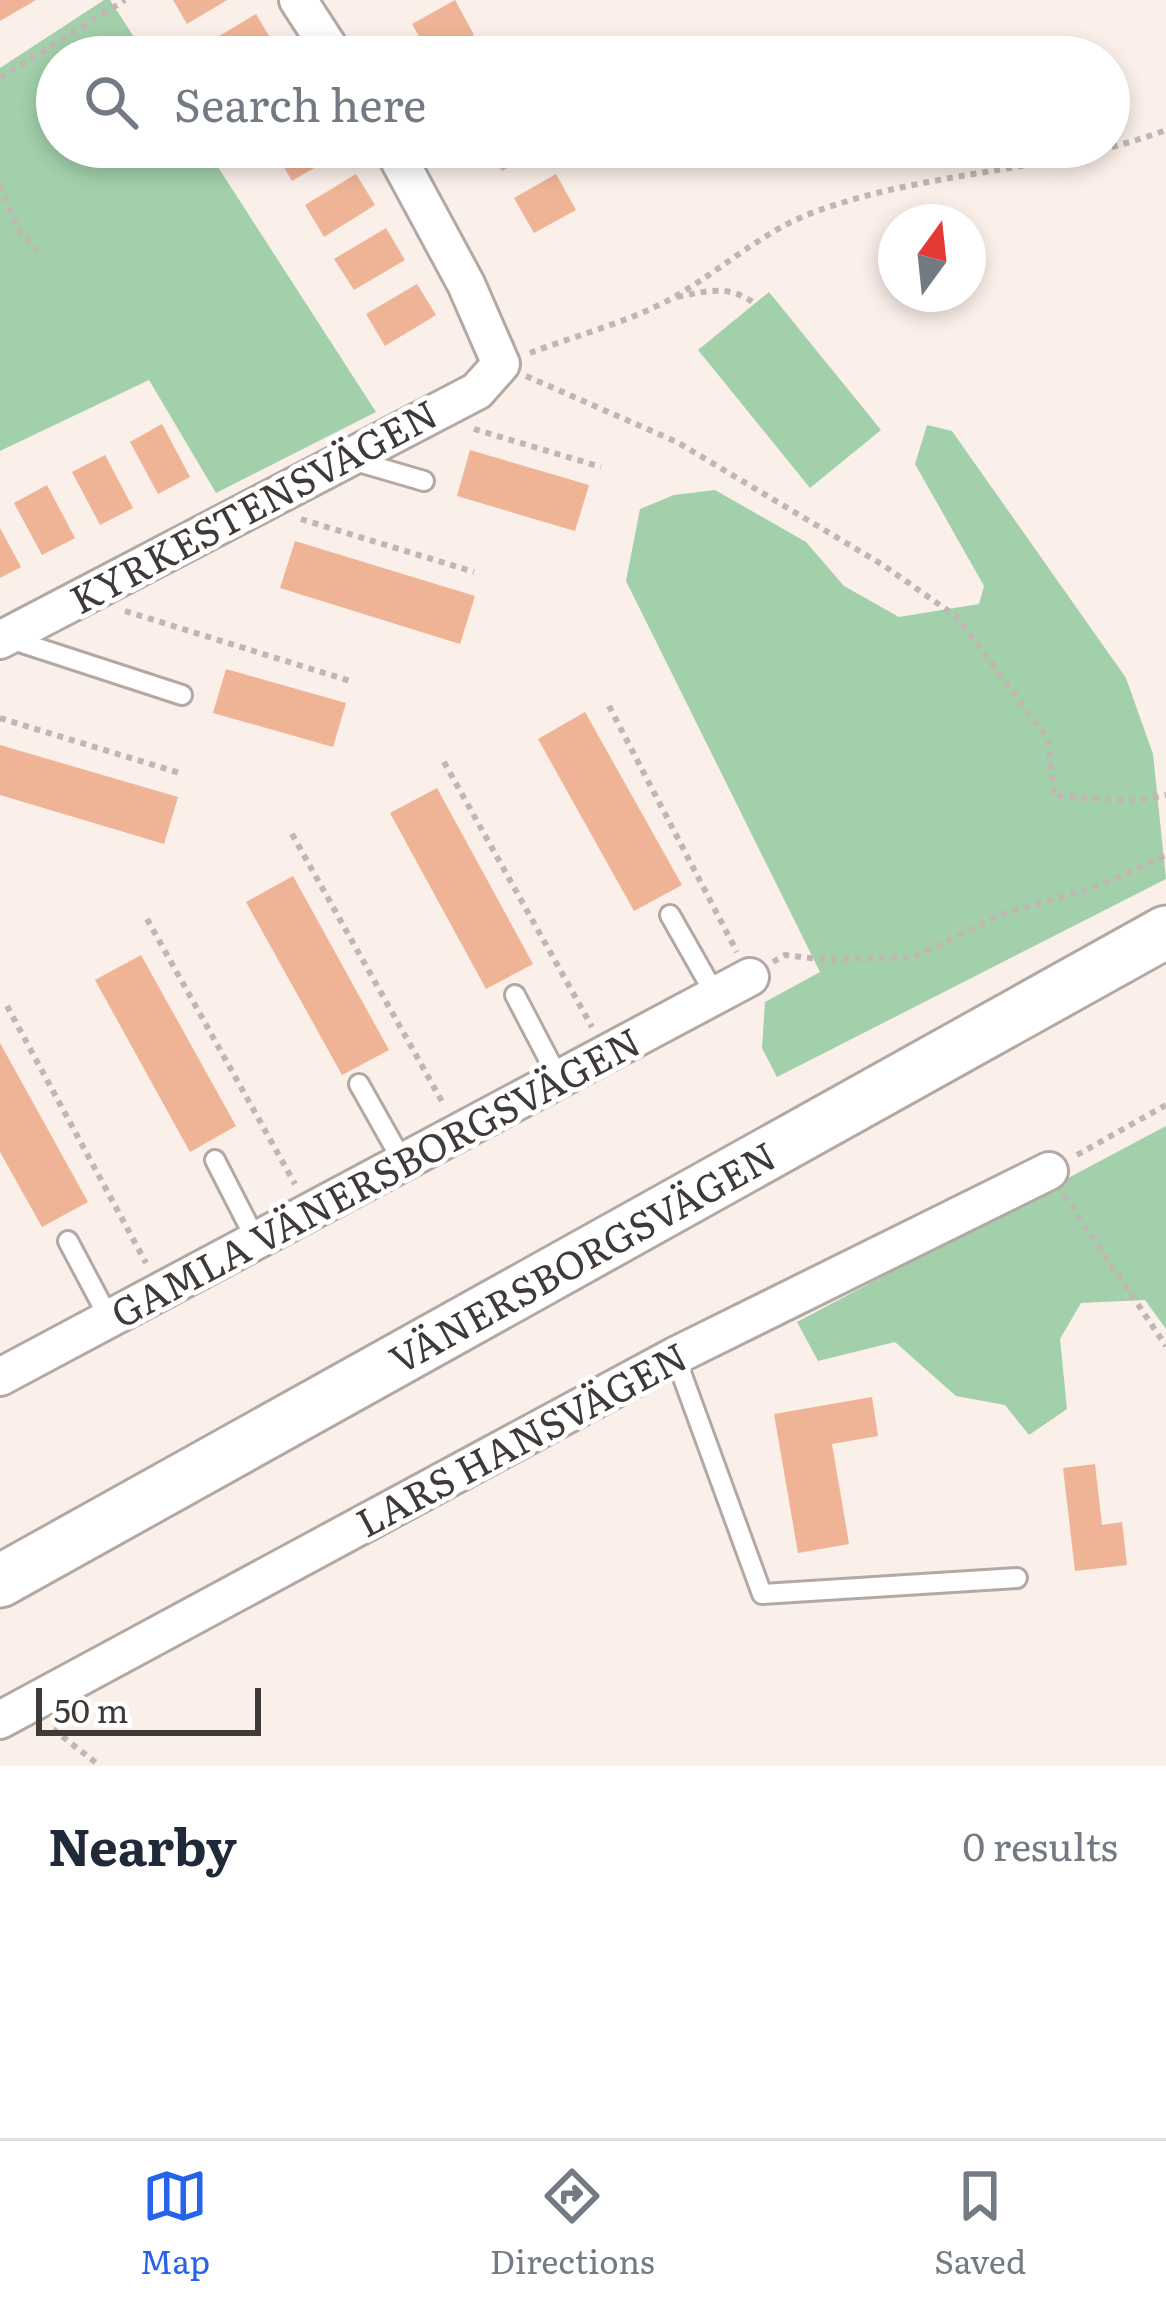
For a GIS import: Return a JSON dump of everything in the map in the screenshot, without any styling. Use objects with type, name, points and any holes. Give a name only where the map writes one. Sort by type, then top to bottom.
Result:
[{"type":"main road","name":"VÄNERSBORGSVÄGEN","points":[[0,1543],[523,1257],[1165,932]]},
{"type":"main road","name":"VÄNERSBORGSVÄGEN","points":[[0,1581],[1165,932]]},
{"type":"street","points":[[298,0],[321,36]]},
{"type":"street","points":[[403,168],[466,284],[501,364]]},
{"type":"street","name":"KYRKESTENSVÄGEN","points":[[3,639],[477,391],[501,364]]},
{"type":"street","name":"GAMLA VÄNERSBORGSVÄGEN","points":[[0,1377],[750,977]]},
{"type":"street","name":"LARS HANSVÄGEN","points":[[13,1714],[675,1356],[1048,1171]]},
{"type":"lane","points":[[347,459],[424,481]]},
{"type":"lane","points":[[3,639],[182,694]]},
{"type":"lane","points":[[670,915],[716,996]]},
{"type":"lane","points":[[515,995],[560,1081]]},
{"type":"lane","points":[[359,1084],[404,1164]]},
{"type":"lane","points":[[215,1160],[257,1242]]},
{"type":"lane","points":[[68,1241],[110,1320]]},
{"type":"lane","points":[[675,1356],[763,1594],[1017,1578]]},
{"type":"path","points":[[67,36],[125,0]]},
{"type":"path","points":[[0,78],[36,56]]},
{"type":"path","points":[[1130,140],[1166,130]]},
{"type":"path","points":[[674,298],[760,238],[815,212],[887,191],[1015,168]]},
{"type":"path","points":[[0,184],[17,228],[39,252]]},
{"type":"path","points":[[501,364],[674,298],[727,290],[740,292],[754,304]]},
{"type":"path","points":[[501,364],[677,442],[883,565],[957,617],[1048,739],[1054,796],[1137,801],[1166,795]]},
{"type":"path","points":[[430,415],[601,467]]},
{"type":"path","points":[[257,506],[474,572]]},
{"type":"path","points":[[82,598],[350,681]]},
{"type":"path","points":[[609,706],[750,977],[785,955],[827,960],[914,957],[999,915],[1098,886],[1166,855]]},
{"type":"path","points":[[0,718],[179,773]]},
{"type":"path","points":[[444,761],[608,1056]]},
{"type":"path","points":[[292,834],[460,1135]]},
{"type":"path","points":[[147,919],[311,1214]]},
{"type":"path","points":[[7,1006],[161,1292]]},
{"type":"path","points":[[1166,1105],[1048,1171],[1149,1328],[1166,1346]]},
{"type":"path","points":[[13,1714],[100,1766]]},
{"type":"green space","points":[[110,0],[133,36],[49,36]]},
{"type":"green space","points":[[36,44],[36,168],[219,168],[376,412],[216,493],[149,380],[0,451],[0,68]]},
{"type":"green space","points":[[769,292],[881,430],[810,488],[698,350]]},
{"type":"green space","points":[[927,425],[952,431],[1126,678],[1153,754],[1166,879],[777,1077],[762,1048],[765,1002],[820,972],[626,581],[640,509],[674,495],[715,490],[806,542],[844,586],[899,617],[979,604],[984,586],[915,464]]},
{"type":"green space","points":[[1166,1126],[1166,1329],[1145,1300],[1081,1303],[1060,1339],[1067,1409],[1029,1435],[1005,1405],[956,1396],[895,1342],[818,1361],[797,1322]]},
{"type":"building","points":[[0,0],[36,0],[0,21]]},
{"type":"building","points":[[173,0],[227,0],[187,24]]},
{"type":"building","points":[[455,0],[474,35],[419,36],[412,24]]},
{"type":"building","points":[[256,14],[269,36],[219,36]]},
{"type":"building","points":[[284,168],[314,168],[292,181]]},
{"type":"building","points":[[356,174],[375,205],[324,237],[305,205]]},
{"type":"building","points":[[556,174],[576,210],[534,233],[514,198]]},
{"type":"building","points":[[386,228],[405,260],[354,290],[334,259]]},
{"type":"building","points":[[417,284],[436,315],[385,346],[366,314]]},
{"type":"building","points":[[162,424],[190,477],[158,494],[130,442]]},
{"type":"building","points":[[470,450],[589,485],[575,531],[457,496]]},
{"type":"building","points":[[105,455],[133,508],[100,525],[72,472]]},
{"type":"building","points":[[47,485],[75,538],[42,555],[14,503]]},
{"type":"building","points":[[0,528],[21,567],[0,578]]},
{"type":"building","points":[[295,541],[475,596],[460,644],[280,588]]},
{"type":"building","points":[[226,669],[346,703],[333,747],[213,713]]},
{"type":"building","points":[[585,712],[682,885],[634,911],[538,739]]},
{"type":"building","points":[[0,745],[178,797],[164,844],[0,795]]},
{"type":"building","points":[[437,788],[533,964],[486,989],[390,813]]},
{"type":"building","points":[[293,876],[389,1050],[342,1075],[246,902]]},
{"type":"building","points":[[141,955],[236,1126],[190,1152],[95,980]]},
{"type":"building","points":[[0,1043],[88,1202],[42,1227],[0,1152]]},
{"type":"building","points":[[872,1397],[878,1436],[832,1444],[849,1544],[798,1553],[774,1414]]},
{"type":"building","points":[[1095,1464],[1102,1525],[1122,1522],[1127,1565],[1075,1571],[1063,1468]]}]
